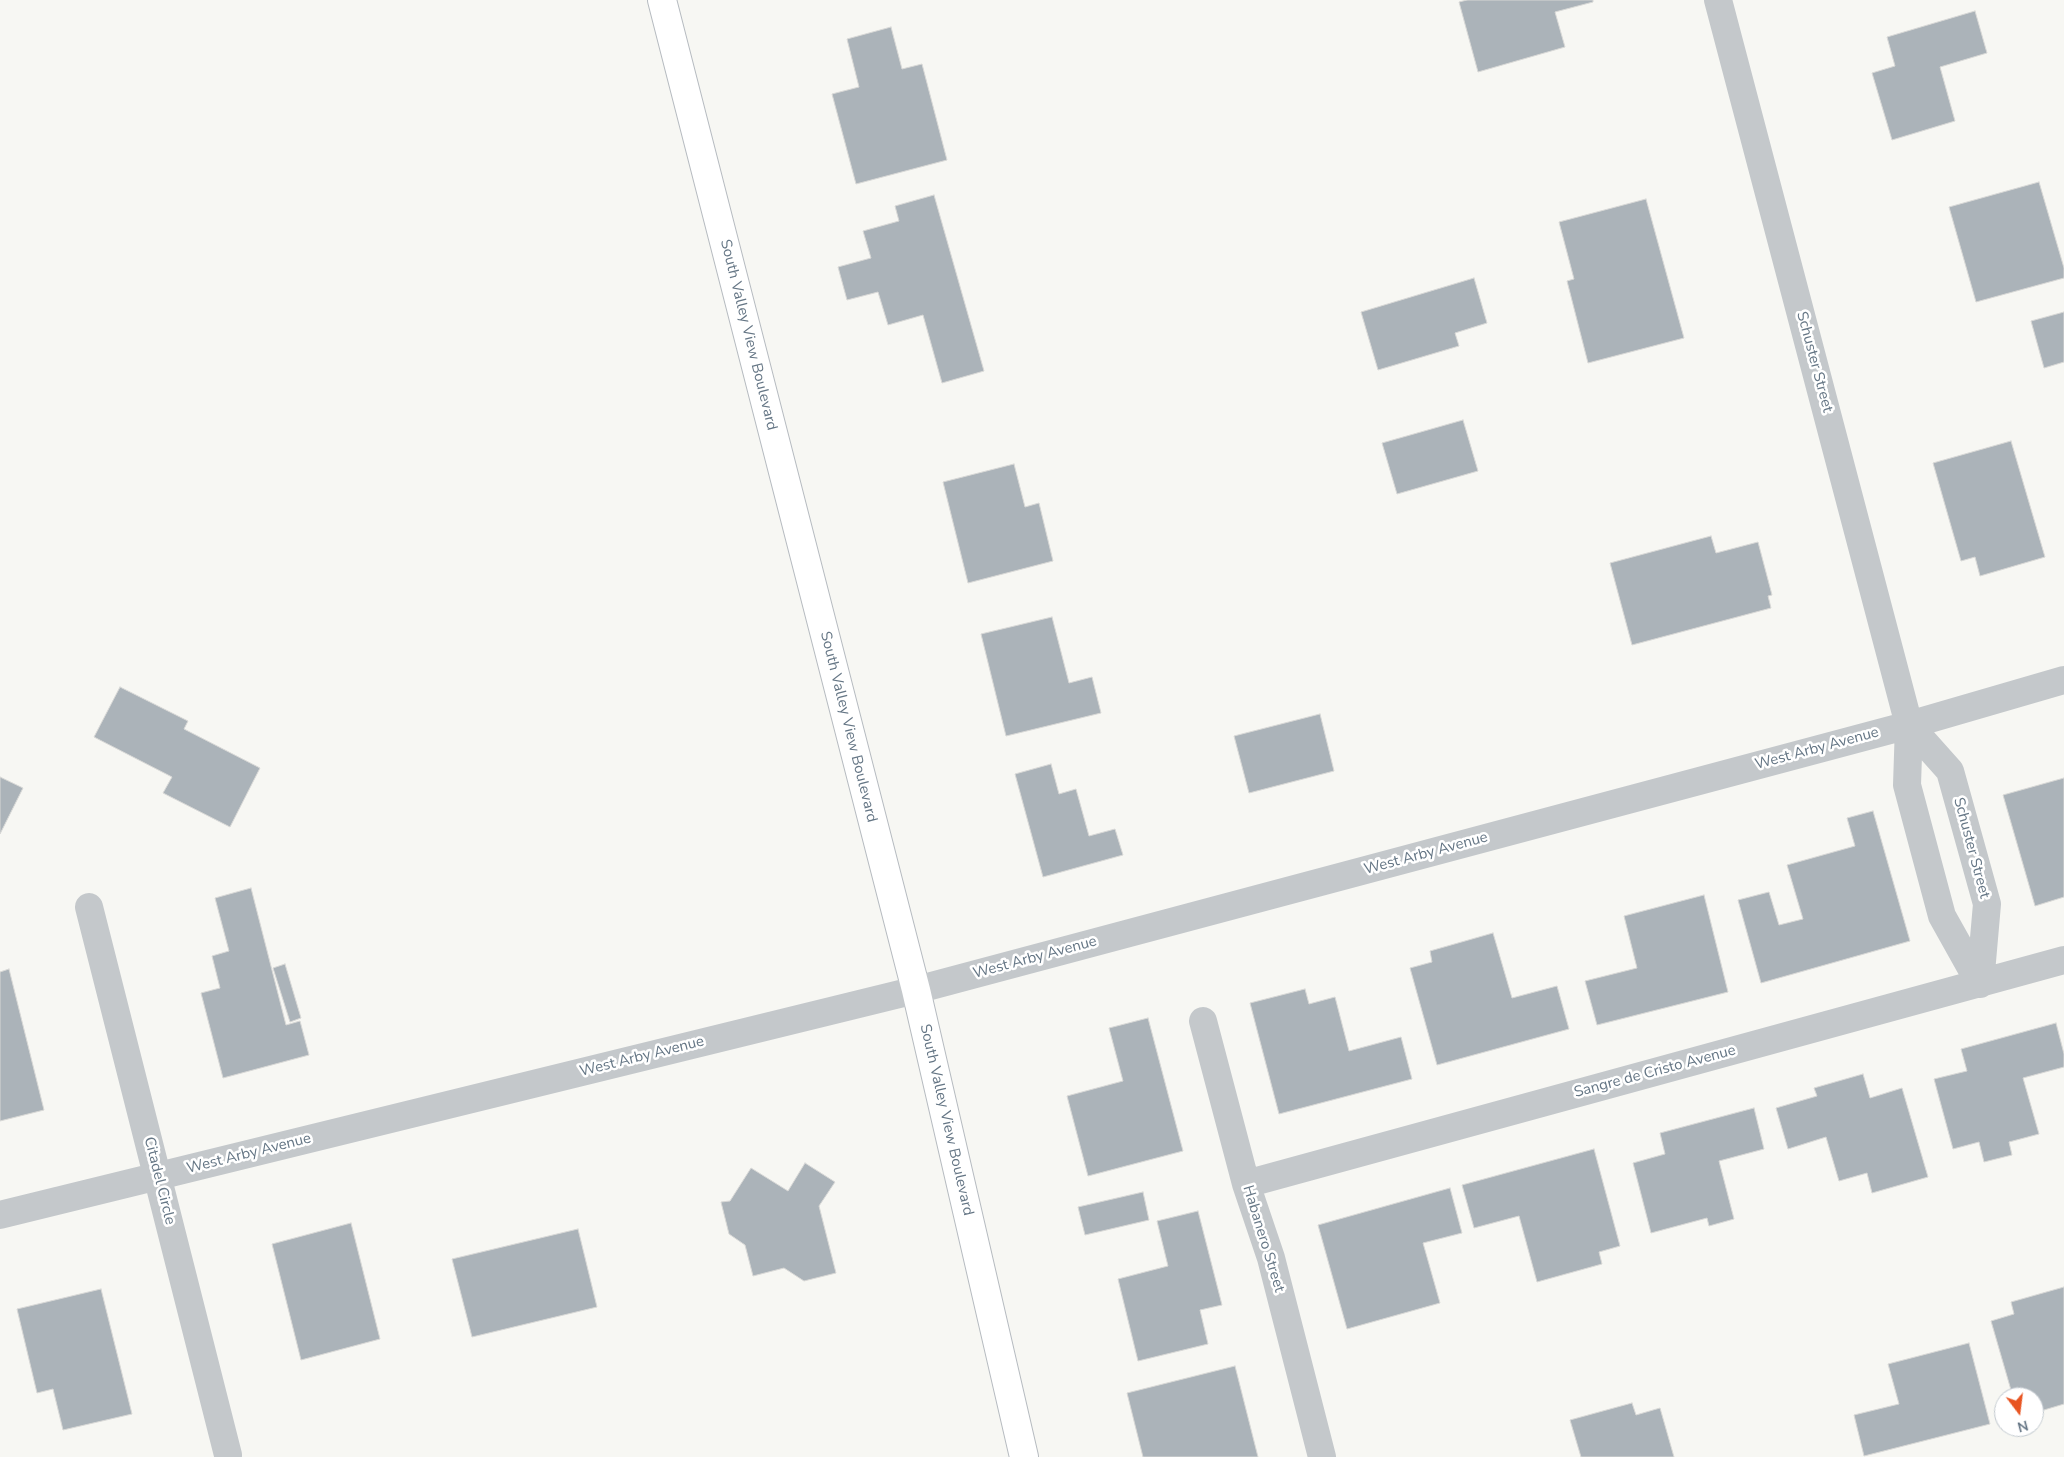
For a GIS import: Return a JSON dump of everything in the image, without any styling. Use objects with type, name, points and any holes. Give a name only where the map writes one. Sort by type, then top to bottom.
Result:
[{"type":"main road","name":"South Valley View Boulevard","points":[[662,0],[916,990],[1024,1457]]},
{"type":"street","name":"Schuster Street","points":[[1718,0],[1909,725],[1907,785],[1942,916],[1980,984]]},
{"type":"street","name":"West Arby Avenue","points":[[0,1215],[916,990],[1909,725],[2064,680]]},
{"type":"street","name":"Schuster Street","points":[[1909,725],[1950,771],[1987,904],[1980,984]]},
{"type":"street","name":"Citadel Circle","points":[[89,908],[228,1455]]},
{"type":"street","name":"Sangre de Cristo Avenue","points":[[1246,1184],[2064,960]]},
{"type":"street","name":"Habanero Street","points":[[1203,1021],[1246,1184],[1271,1258],[1322,1457]]},
{"type":"building","points":[[1467,0],[1593,0],[1593,2],[1555,12],[1565,47],[1478,72],[1459,2]]},
{"type":"building","points":[[1975,11],[1987,53],[1940,67],[1955,121],[1892,140],[1872,73],[1895,66],[1887,37]]},
{"type":"building","points":[[891,27],[902,69],[922,64],[947,160],[856,184],[832,94],[859,87],[847,39]]},
{"type":"building","points":[[2039,182],[2064,268],[2064,278],[1976,302],[1949,207]]},
{"type":"building","points":[[934,195],[984,371],[942,383],[923,315],[888,325],[878,292],[847,300],[838,267],[871,258],[863,231],[899,221],[895,206]]},
{"type":"building","points":[[1646,199],[1684,338],[1588,363],[1567,281],[1574,279],[1559,222]]},
{"type":"building","points":[[1474,278],[1487,323],[1455,333],[1459,346],[1378,370],[1361,312]]},
{"type":"building","points":[[2064,312],[2064,362],[2044,368],[2031,321]]},
{"type":"building","points":[[1463,420],[1478,471],[1397,494],[1382,443]]},
{"type":"building","points":[[2011,441],[2045,557],[1980,576],[1975,557],[1961,561],[1933,463]]},
{"type":"building","points":[[1014,464],[1025,507],[1039,503],[1053,561],[968,583],[943,482]]},
{"type":"building","points":[[1711,536],[1716,553],[1758,542],[1772,595],[1768,596],[1771,608],[1632,645],[1610,563]]},
{"type":"building","points":[[1052,617],[1069,683],[1092,677],[1101,713],[1006,736],[981,634]]},
{"type":"building","points":[[120,687],[188,721],[184,729],[260,768],[230,827],[163,793],[172,777],[94,737]]},
{"type":"building","points":[[1320,714],[1334,771],[1249,793],[1234,736]]},
{"type":"building","points":[[1051,764],[1059,794],[1076,789],[1089,836],[1115,829],[1123,855],[1043,877],[1015,774]]},
{"type":"building","points":[[0,777],[23,788],[0,834]]},
{"type":"building","points":[[2064,778],[2064,897],[2035,906],[2003,795]]},
{"type":"building","points":[[1873,811],[1910,941],[1761,983],[1738,900],[1769,892],[1779,925],[1803,919],[1787,865],[1855,846],[1847,818]]},
{"type":"building","points":[[251,888],[286,1025],[300,1021],[309,1055],[223,1078],[201,993],[220,988],[212,956],[229,951],[215,898]]},
{"type":"building","points":[[1704,895],[1728,992],[1597,1025],[1585,981],[1637,968],[1624,916]]},
{"type":"building","points":[[1493,933],[1512,998],[1557,986],[1569,1029],[1437,1065],[1410,968],[1432,962],[1430,951]]},
{"type":"building","points":[[285,964],[301,1018],[290,1022],[273,968]]},
{"type":"building","points":[[9,969],[44,1110],[0,1121],[0,972]]},
{"type":"building","points":[[1305,989],[1309,1004],[1335,997],[1349,1051],[1401,1037],[1412,1079],[1279,1114],[1250,1003]]},
{"type":"building","points":[[1148,1018],[1183,1151],[1088,1176],[1067,1096],[1123,1081],[1109,1028]]},
{"type":"building","points":[[2056,1023],[2064,1054],[2064,1067],[2023,1078],[2039,1134],[2009,1142],[2012,1155],[1984,1162],[1979,1142],[1953,1149],[1934,1079],[1967,1071],[1961,1049]]},
{"type":"building","points":[[1863,1074],[1870,1098],[1902,1088],[1928,1177],[1872,1193],[1867,1173],[1839,1181],[1826,1137],[1788,1149],[1776,1108],[1817,1096],[1814,1088]]},
{"type":"building","points":[[1754,1108],[1764,1149],[1719,1161],[1734,1219],[1709,1226],[1707,1218],[1651,1233],[1633,1163],[1665,1154],[1660,1133]]},
{"type":"building","points":[[1594,1149],[1620,1246],[1599,1252],[1602,1264],[1537,1282],[1519,1216],[1474,1228],[1462,1185]]},
{"type":"building","points":[[805,1163],[835,1182],[819,1206],[836,1273],[804,1281],[784,1268],[753,1276],[745,1245],[729,1234],[721,1202],[730,1201],[751,1168],[788,1191]]},
{"type":"building","points":[[1450,1188],[1462,1233],[1423,1243],[1440,1303],[1347,1329],[1318,1225]]},
{"type":"building","points":[[1143,1192],[1149,1220],[1085,1235],[1078,1207]]},
{"type":"building","points":[[1198,1211],[1222,1305],[1200,1310],[1208,1344],[1138,1361],[1118,1279],[1168,1266],[1157,1221]]},
{"type":"building","points":[[351,1223],[380,1339],[301,1360],[272,1244]]},
{"type":"building","points":[[578,1229],[597,1307],[472,1337],[452,1259]]},
{"type":"building","points":[[2064,1287],[2064,1404],[2044,1410],[2044,1387],[2010,1387],[1991,1321],[2014,1314],[2011,1302]]},
{"type":"building","points":[[101,1289],[132,1414],[63,1430],[53,1389],[37,1393],[17,1309]]},
{"type":"building","points":[[1969,1343],[1990,1424],[1864,1456],[1854,1415],[1899,1404],[1888,1364]]},
{"type":"building","points":[[1235,1366],[1258,1457],[1143,1457],[1127,1393]]},
{"type":"building","points":[[1632,1403],[1636,1415],[1660,1408],[1674,1457],[1581,1457],[1570,1420]]}]
